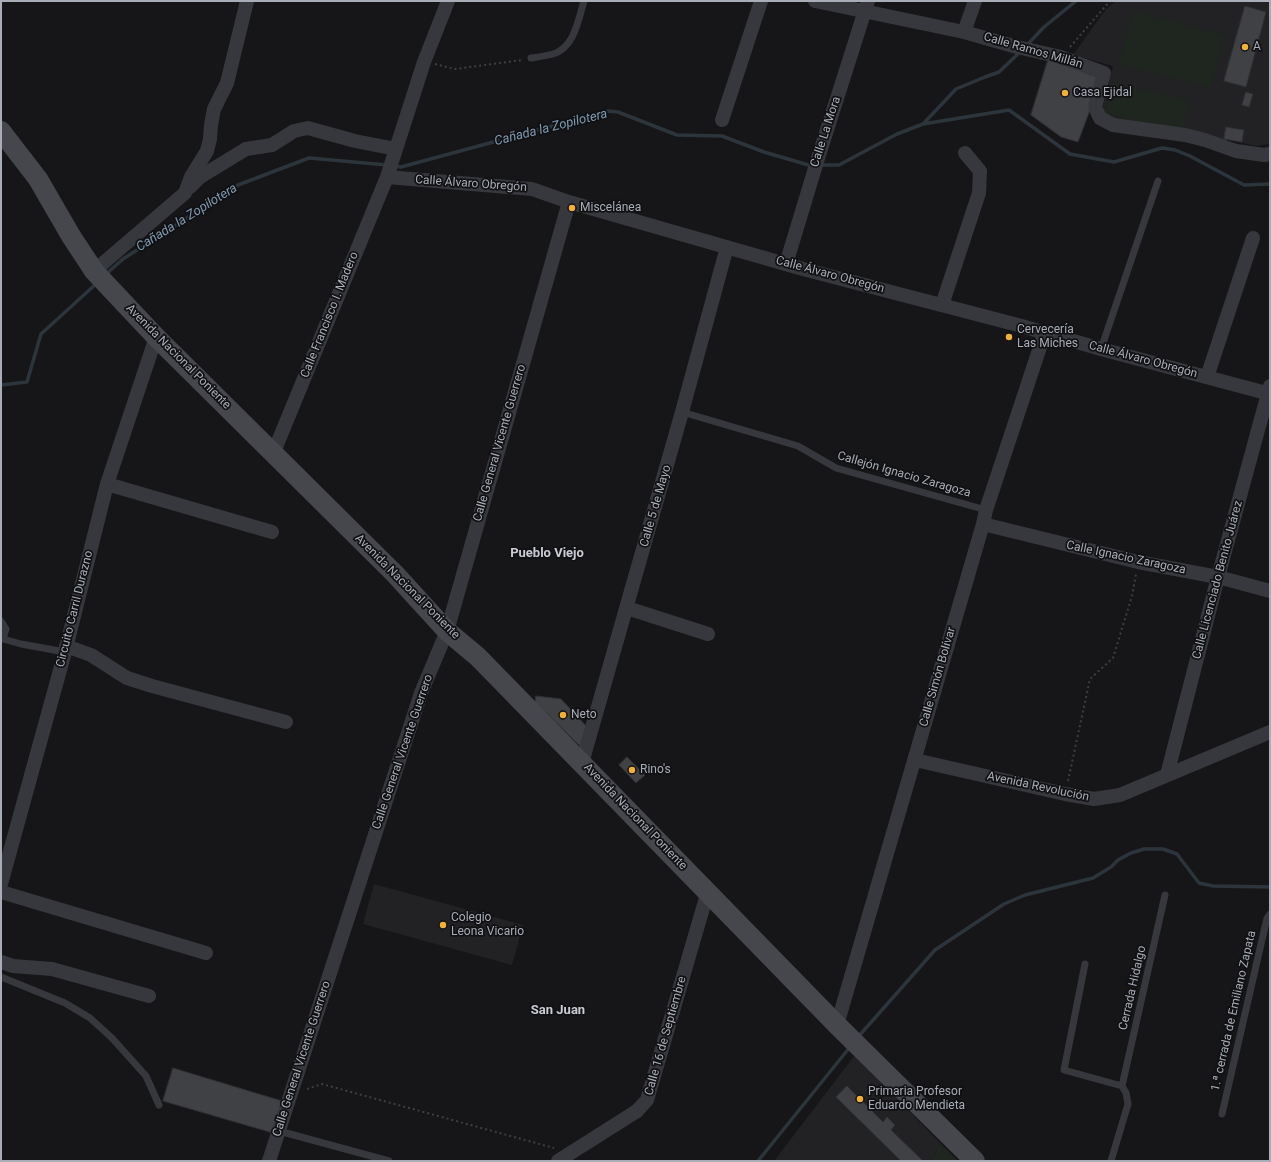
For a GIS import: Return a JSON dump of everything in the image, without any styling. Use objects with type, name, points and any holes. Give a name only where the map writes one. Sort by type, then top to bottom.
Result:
[{"type":"street","points":[[185,193],[191,177],[207,151],[210,139],[210,125],[214,109],[227,83],[247,1]]},
{"type":"street","points":[[94,271],[185,193],[200,177],[246,149],[272,145],[294,131],[308,128],[355,141],[396,149],[424,62],[448,1]]},
{"type":"street","points":[[722,120],[761,1]]},
{"type":"street","name":"Calle Ramos Millán","points":[[815,1],[867,6],[1017,47],[1061,57],[1104,73],[1095,107],[1100,118],[1113,125],[1185,135],[1205,140],[1236,151],[1264,155],[1270,154]]},
{"type":"street","points":[[964,32],[975,1]]},
{"type":"street","name":"Calle La Mora","points":[[786,264],[819,154],[867,6]]},
{"type":"street","name":"Avenida Nacional Poniente","points":[[1,131],[38,179],[71,236],[94,271],[108,286],[273,454],[395,574],[447,631],[478,657],[837,1024],[975,1161]]},
{"type":"street","name":"Calle Francisco I. Madero","points":[[273,454],[387,177],[396,149]]},
{"type":"street","points":[[942,305],[980,193],[980,171],[965,153]]},
{"type":"street","name":"Calle Álvaro Obregón","points":[[387,177],[532,189],[569,202],[786,264],[1045,332],[1101,349],[1207,377],[1269,391]]},
{"type":"street","name":"Calle General Vicente Guerrero","points":[[269,1161],[420,693],[447,631],[569,202]]},
{"type":"street","points":[[1207,377],[1253,238]]},
{"type":"street","name":"Calle 5 de Mayo","points":[[582,763],[627,608],[727,247]]},
{"type":"street","name":"Calle Simón Bolívar","points":[[837,1024],[915,760],[986,510],[1045,332]]},
{"type":"street","name":"Circuito Carril Durazno","points":[[1,884],[66,649],[107,484],[156,336]]},
{"type":"street","name":"Calle Licenciado Benito Juárez","points":[[1168,775],[1218,577],[1269,391]]},
{"type":"street","points":[[107,484],[272,532]]},
{"type":"street","name":"Calle Ignacio Zaragoza","points":[[983,524],[1138,562],[1218,577],[1270,591]]},
{"type":"street","points":[[627,608],[708,634]]},
{"type":"street","points":[[66,649],[91,655],[127,678],[286,722]]},
{"type":"street","name":"Avenida Revolución","points":[[915,760],[1065,794],[1094,799],[1120,795],[1270,732]]},
{"type":"street","name":"Calle 16 de Septiembre","points":[[558,1161],[637,1111],[647,1100],[708,891]]},
{"type":"street","points":[[1,892],[206,953]]},
{"type":"street","points":[[1,962],[13,966],[52,969],[149,996]]},
{"type":"lane","points":[[531,58],[554,54],[562,50],[573,37],[584,1]]},
{"type":"lane","points":[[1101,349],[1158,181]]},
{"type":"lane","name":"Callejón Ignacio Zaragoza","points":[[682,412],[798,446],[836,468],[986,510]]},
{"type":"lane","points":[[1,621],[6,629],[2,640],[21,644],[66,649]]},
{"type":"lane","name":"Cerrada Hidalgo","points":[[1111,1161],[1128,1104],[1126,1093],[1122,1086],[1165,895]]},
{"type":"lane","name":"1.ª cerrada de Emiliano Zapata","points":[[1222,1114],[1267,918],[1270,914]]},
{"type":"lane","points":[[1085,964],[1064,1070],[1122,1086]]},
{"type":"lane","points":[[1,977],[65,1003],[90,1018],[112,1038],[146,1076],[159,1105]]},
{"type":"lane","points":[[279,1131],[389,1161]]},
{"type":"path","points":[[1061,57],[1110,1]]},
{"type":"path","points":[[424,62],[455,69],[531,58]]},
{"type":"path","points":[[1065,794],[1090,679],[1113,658],[1132,596],[1138,562]]},
{"type":"path","points":[[294,1085],[308,1089],[322,1084],[572,1152]]},
{"type":"shaded area","points":[[1116,1],[1270,1],[1270,144],[1256,146],[1109,119],[1104,115],[1103,105],[1113,66],[1073,55],[1106,9]]},
{"type":"shaded area","points":[[1133,11],[1225,35],[1211,88],[1119,64]]},
{"type":"shaded area","points":[[1112,83],[1189,100],[1183,130],[1105,114]]},
{"type":"shaded area","name":"Colegio Leona Vicario","points":[[374,884],[523,925],[512,965],[363,924]]},
{"type":"shaded area","name":"Primaria Profesor Eduardo Mendieta","points":[[855,1055],[940,1143],[932,1161],[774,1161]]},
{"type":"shaded area","points":[[940,1143],[958,1161],[932,1161]]},
{"type":"building","name":"A","points":[[1245,6],[1266,12],[1246,87],[1224,81]]},
{"type":"building","name":"Casa Ejidal","points":[[1048,60],[1097,76],[1090,110],[1078,142],[1061,137],[1031,115]]},
{"type":"building","points":[[1246,92],[1253,94],[1249,107],[1242,105]]},
{"type":"building","points":[[1226,127],[1244,130],[1242,142],[1224,139]]},
{"type":"building","name":"Neto","points":[[536,696],[561,699],[589,729],[582,748],[535,702]]},
{"type":"building","name":"Rino's","points":[[627,757],[645,775],[636,783],[619,765]]},
{"type":"building","points":[[173,1068],[282,1101],[273,1133],[163,1101]]},
{"type":"building","points":[[847,1086],[883,1122],[887,1117],[895,1125],[891,1130],[922,1160],[921,1161],[901,1161],[836,1097]]},
{"type":"waterway","points":[[1027,45],[1044,27],[1076,1]]},
{"type":"waterway","points":[[924,123],[956,89],[999,72],[1021,51]]},
{"type":"waterway","name":"Cañada la Zopilotera","points":[[820,165],[839,165],[897,134],[923,124],[1009,110],[1070,154],[1114,162],[1162,148],[1175,150],[1190,156],[1244,185],[1270,184]]},
{"type":"waterway","name":"Cañada la Zopilotera","points":[[393,166],[401,167],[608,111],[618,112],[677,135],[722,136],[764,152],[812,166]]},
{"type":"waterway","name":"Cañada la Zopilotera","points":[[106,274],[123,259],[238,185],[309,158],[387,165]]},
{"type":"waterway","name":"Cañada la Zopilotera","points":[[1,385],[27,382],[41,334],[97,283]]},
{"type":"waterway","points":[[858,1037],[935,950],[1004,904],[1025,895],[1093,878],[1111,867],[1118,860],[1131,853],[1144,849],[1163,849],[1177,854],[1199,883],[1213,886],[1270,887]]},
{"type":"waterway","points":[[758,1161],[850,1047]]},
{"type":"place","name":"A","points":[[1245,47]]},
{"type":"place","name":"Casa Ejidal","points":[[1065,93]]},
{"type":"place","name":"Miscelánea","points":[[572,208]]},
{"type":"place","name":"Cervecería Las Miches","points":[[1009,337]]},
{"type":"place","name":"Neto","points":[[563,715]]},
{"type":"place","name":"Rino's","points":[[632,770]]},
{"type":"place","name":"Colegio Leona Vicario","points":[[443,925]]},
{"type":"place","name":"Primaria Profesor Eduardo Mendieta","points":[[860,1099]]},
{"type":"district","name":"Pueblo Viejo","points":[[547,554]]},
{"type":"district","name":"San Juan","points":[[558,1011]]}]
